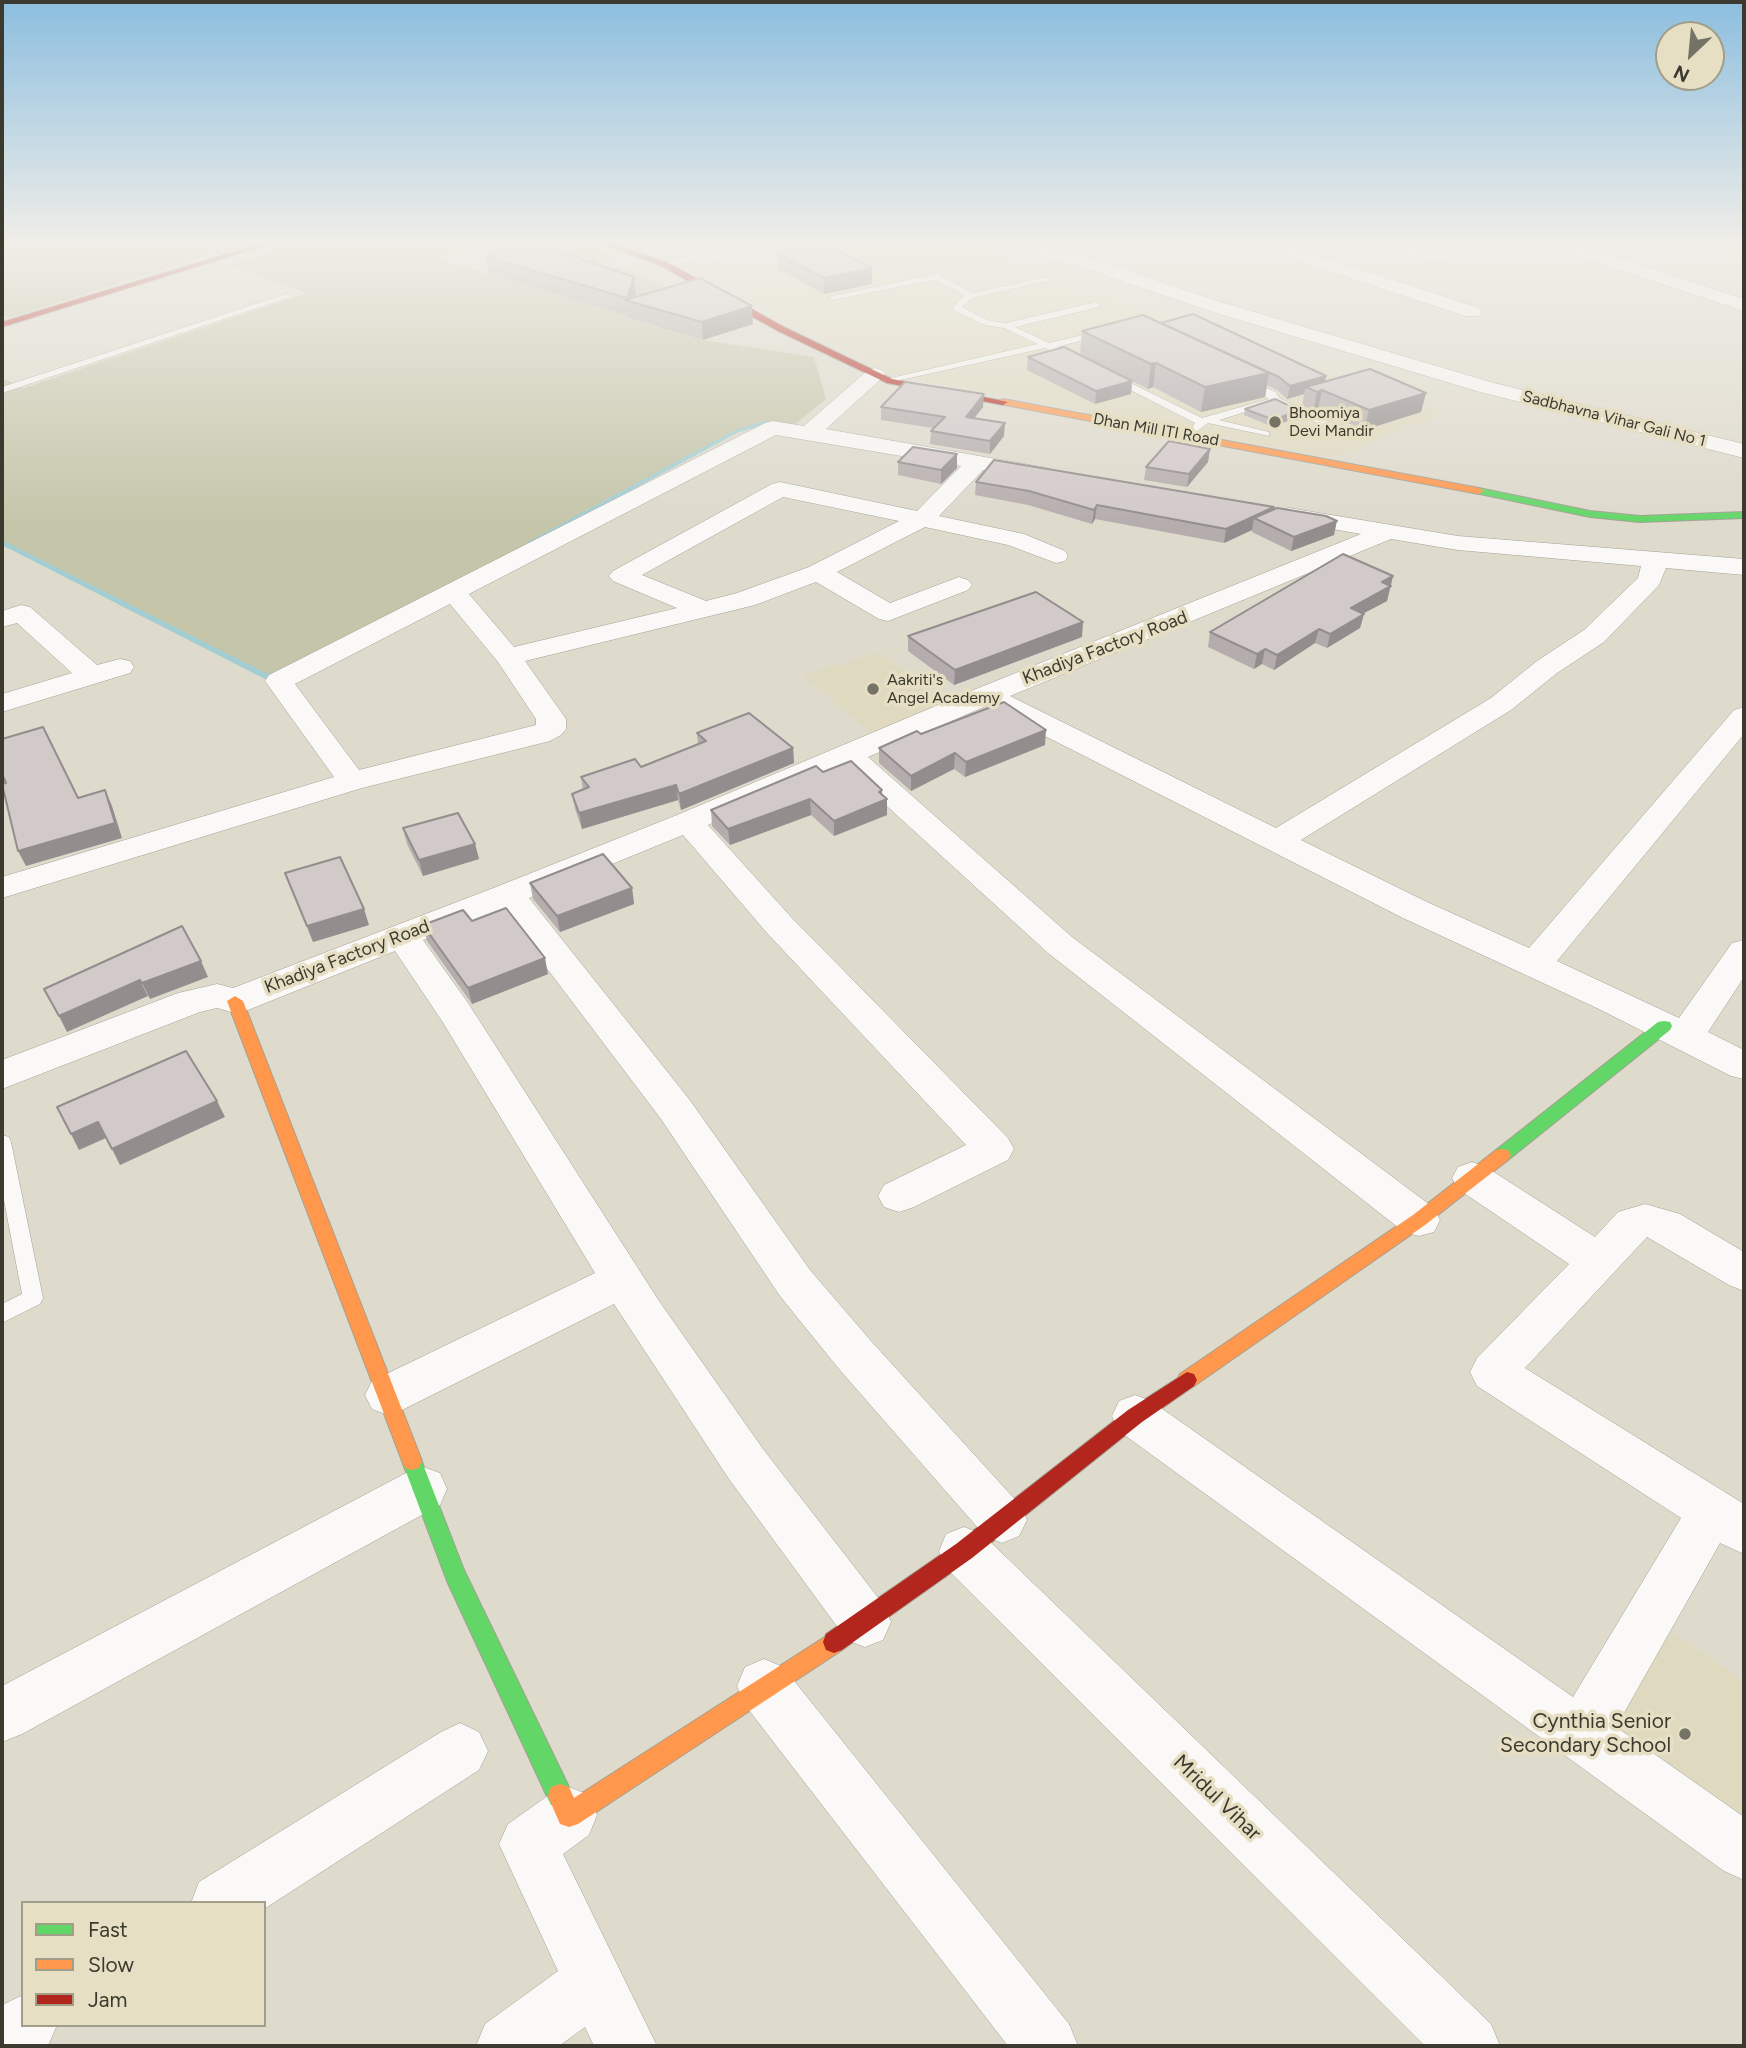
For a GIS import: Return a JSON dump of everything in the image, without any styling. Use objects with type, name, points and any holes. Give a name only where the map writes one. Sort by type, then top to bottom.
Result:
[{"type":"street","name":"Dhan Mill ITI Road","points":[[794,336],[882,377],[1371,469],[1590,514],[1653,519],[1744,515]]},
{"type":"street","name":"Sadbhavna Vihar Gali No 1","points":[[1312,336],[1487,388],[1744,452]]},
{"type":"street","points":[[809,433],[882,377]]},
{"type":"street","points":[[352,781],[279,681],[773,428],[1060,476]]},
{"type":"street","points":[[508,657],[746,599],[818,572],[922,519],[978,462]]},
{"type":"street","points":[[703,609],[622,576],[780,489],[1015,539],[1056,556]]},
{"type":"street","points":[[1264,511],[1458,543],[1744,567]]},
{"type":"street","name":"Khadiya Factory Road","points":[[2,1075],[191,1002],[217,996],[235,1001],[508,894],[1387,532]]},
{"type":"street","points":[[1278,840],[1501,704],[1547,667],[1594,636],[1650,580],[1656,558]]},
{"type":"street","points":[[818,572],[888,613],[959,585]]},
{"type":"street","points":[[2,888],[352,781],[540,735],[551,729],[551,719],[508,657],[454,592]]},
{"type":"street","points":[[2,619],[22,613],[93,676]]},
{"type":"street","points":[[2,703],[120,667]]},
{"type":"street","points":[[986,695],[1091,750],[1415,909],[1744,1066]]},
{"type":"street","points":[[1535,964],[1744,716]]},
{"type":"street","points":[[847,754],[1060,945],[1419,1220]]},
{"type":"street","points":[[688,822],[779,925],[995,1149],[900,1196]]},
{"type":"street","name":"Mridul Vihar","points":[[508,894],[675,1109],[795,1283],[855,1355],[983,1536],[1469,2046]]},
{"type":"street","points":[[402,935],[455,1012],[622,1280],[746,1464],[864,1622]]},
{"type":"street","points":[[626,2046],[528,1844],[864,1622],[983,1536],[1135,1416],[1419,1220],[1472,1178],[1675,1031],[1744,951]]},
{"type":"street","points":[[235,1001],[455,1574],[569,1815]]},
{"type":"street","points":[[1472,1178],[1598,1261]]},
{"type":"street","points":[[1582,1734],[1728,1521],[1493,1372],[1633,1224],[1645,1220],[1665,1227],[1744,1273]]},
{"type":"street","points":[[388,1395],[622,1280]]},
{"type":"street","points":[[1135,1416],[1744,1851]]},
{"type":"street","points":[[3,1715],[423,1489]]},
{"type":"street","points":[[764,1686],[1047,2046]]},
{"type":"street","points":[[223,1901],[460,1751]]},
{"type":"street","points":[[507,2046],[595,1982]]},
{"type":"street","points":[[2,2040],[23,2027]]},
{"type":"lane","points":[[2,390],[168,336]]},
{"type":"lane","points":[[1026,336],[1084,364]]},
{"type":"lane","points":[[882,377],[1092,336]]},
{"type":"lane","points":[[1096,370],[1204,421],[1265,434]]},
{"type":"lane","points":[[1236,377],[1272,394],[1275,400],[1335,428],[1350,427]]},
{"type":"lane","points":[[1190,436],[1204,421],[1275,400]]},
{"type":"lane","points":[[1286,405],[1298,401]]},
{"type":"lane","points":[[2,1142],[33,1298],[2,1314]]},
{"type":"shaded area","points":[[817,336],[1219,336],[1443,412],[1428,421],[1407,427],[1362,448],[1328,457],[894,375]]},
{"type":"shaded area","name":"Aakriti's Angel Academy","points":[[880,653],[944,704],[872,733],[803,675]]},
{"type":"shaded area","name":"Cynthia Senior Secondary School","points":[[1663,1627],[1744,1681],[1744,1833],[1635,1753],[1616,1715]]},
{"type":"green space","points":[[180,336],[687,336],[814,357],[826,399],[793,426],[764,423],[735,432],[444,589],[268,677],[2,542],[2,378],[24,388]]},
{"type":"building","points":[[1092,336],[1188,336],[1269,373],[1205,387],[1156,363],[1151,364]]},
{"type":"building","points":[[1188,336],[1239,336],[1326,376],[1290,386],[1279,377]]},
{"type":"building","points":[[1064,347],[1132,381],[1096,391],[1028,357]]},
{"type":"building","points":[[1370,369],[1426,393],[1369,410],[1322,390],[1317,392],[1306,387]]},
{"type":"building","points":[[905,382],[984,394],[966,417],[1005,423],[990,441],[931,431],[945,417],[881,407]]},
{"type":"building","points":[[1275,399],[1299,410],[1274,420],[1245,409]]},
{"type":"building","points":[[1169,441],[1210,449],[1189,474],[1146,467]]},
{"type":"building","points":[[913,447],[957,454],[941,470],[898,462]]},
{"type":"building","points":[[994,460],[1274,507],[1226,529],[1097,505],[1094,510],[1029,491],[976,482]]},
{"type":"building","points":[[1277,508],[1326,516],[1337,521],[1294,537],[1254,518]]},
{"type":"building","points":[[1343,554],[1393,576],[1382,582],[1391,586],[1351,608],[1364,614],[1330,634],[1319,629],[1277,655],[1265,649],[1257,654],[1210,632]]},
{"type":"building","points":[[1036,592],[1083,622],[955,670],[908,636]]},
{"type":"building","points":[[1004,702],[1046,730],[966,762],[955,753],[911,776],[879,748],[917,731],[921,734]]},
{"type":"building","points":[[749,713],[793,748],[679,794],[676,785],[579,813],[572,794],[589,787],[581,777],[635,759],[641,767],[706,741],[697,733]]},
{"type":"building","points":[[43,727],[78,798],[105,790],[115,823],[18,851],[2,784],[6,783],[2,774],[2,739]]},
{"type":"building","points":[[851,761],[882,790],[879,792],[887,799],[834,821],[810,799],[728,829],[711,810],[816,766],[823,772]]},
{"type":"building","points":[[458,813],[475,844],[419,860],[403,828]]},
{"type":"building","points":[[603,854],[632,888],[557,916],[530,883]]},
{"type":"building","points":[[340,857],[364,909],[307,926],[285,873]]},
{"type":"building","points":[[506,908],[545,958],[468,988],[423,925],[463,910],[472,921]]},
{"type":"building","points":[[182,926],[201,961],[142,983],[140,980],[59,1016],[44,989]]},
{"type":"building","points":[[186,1051],[217,1101],[112,1149],[98,1122],[71,1134],[57,1107]]},
{"type":"waterway","points":[[528,544],[735,432],[764,423],[776,424]]},
{"type":"waterway","points":[[2,542],[268,677],[280,671]]},
{"type":"traffic: fast","points":[[1479,491],[1590,514],[1640,519],[1744,515]]},
{"type":"traffic: fast","points":[[1502,1155],[1664,1026]]},
{"type":"traffic: fast","points":[[412,1461],[455,1574],[560,1796]]},
{"type":"traffic: slow","points":[[1003,402],[1479,491]]},
{"type":"traffic: slow","points":[[235,1001],[412,1461]]},
{"type":"traffic: slow","points":[[1187,1380],[1419,1220],[1502,1155]]},
{"type":"traffic: slow","points":[[560,1796],[569,1815],[834,1642]]},
{"type":"traffic: jam","points":[[795,336],[890,381],[1003,402]]},
{"type":"traffic: jam","points":[[834,1642],[964,1551],[1135,1416],[1187,1380]]},
{"type":"place","name":"Bhoomiya Devi Mandir","points":[[1275,422]]},
{"type":"place","name":"Aakriti's Angel Academy","points":[[873,689]]},
{"type":"place","name":"Cynthia Senior Secondary School","points":[[1685,1734]]}]
